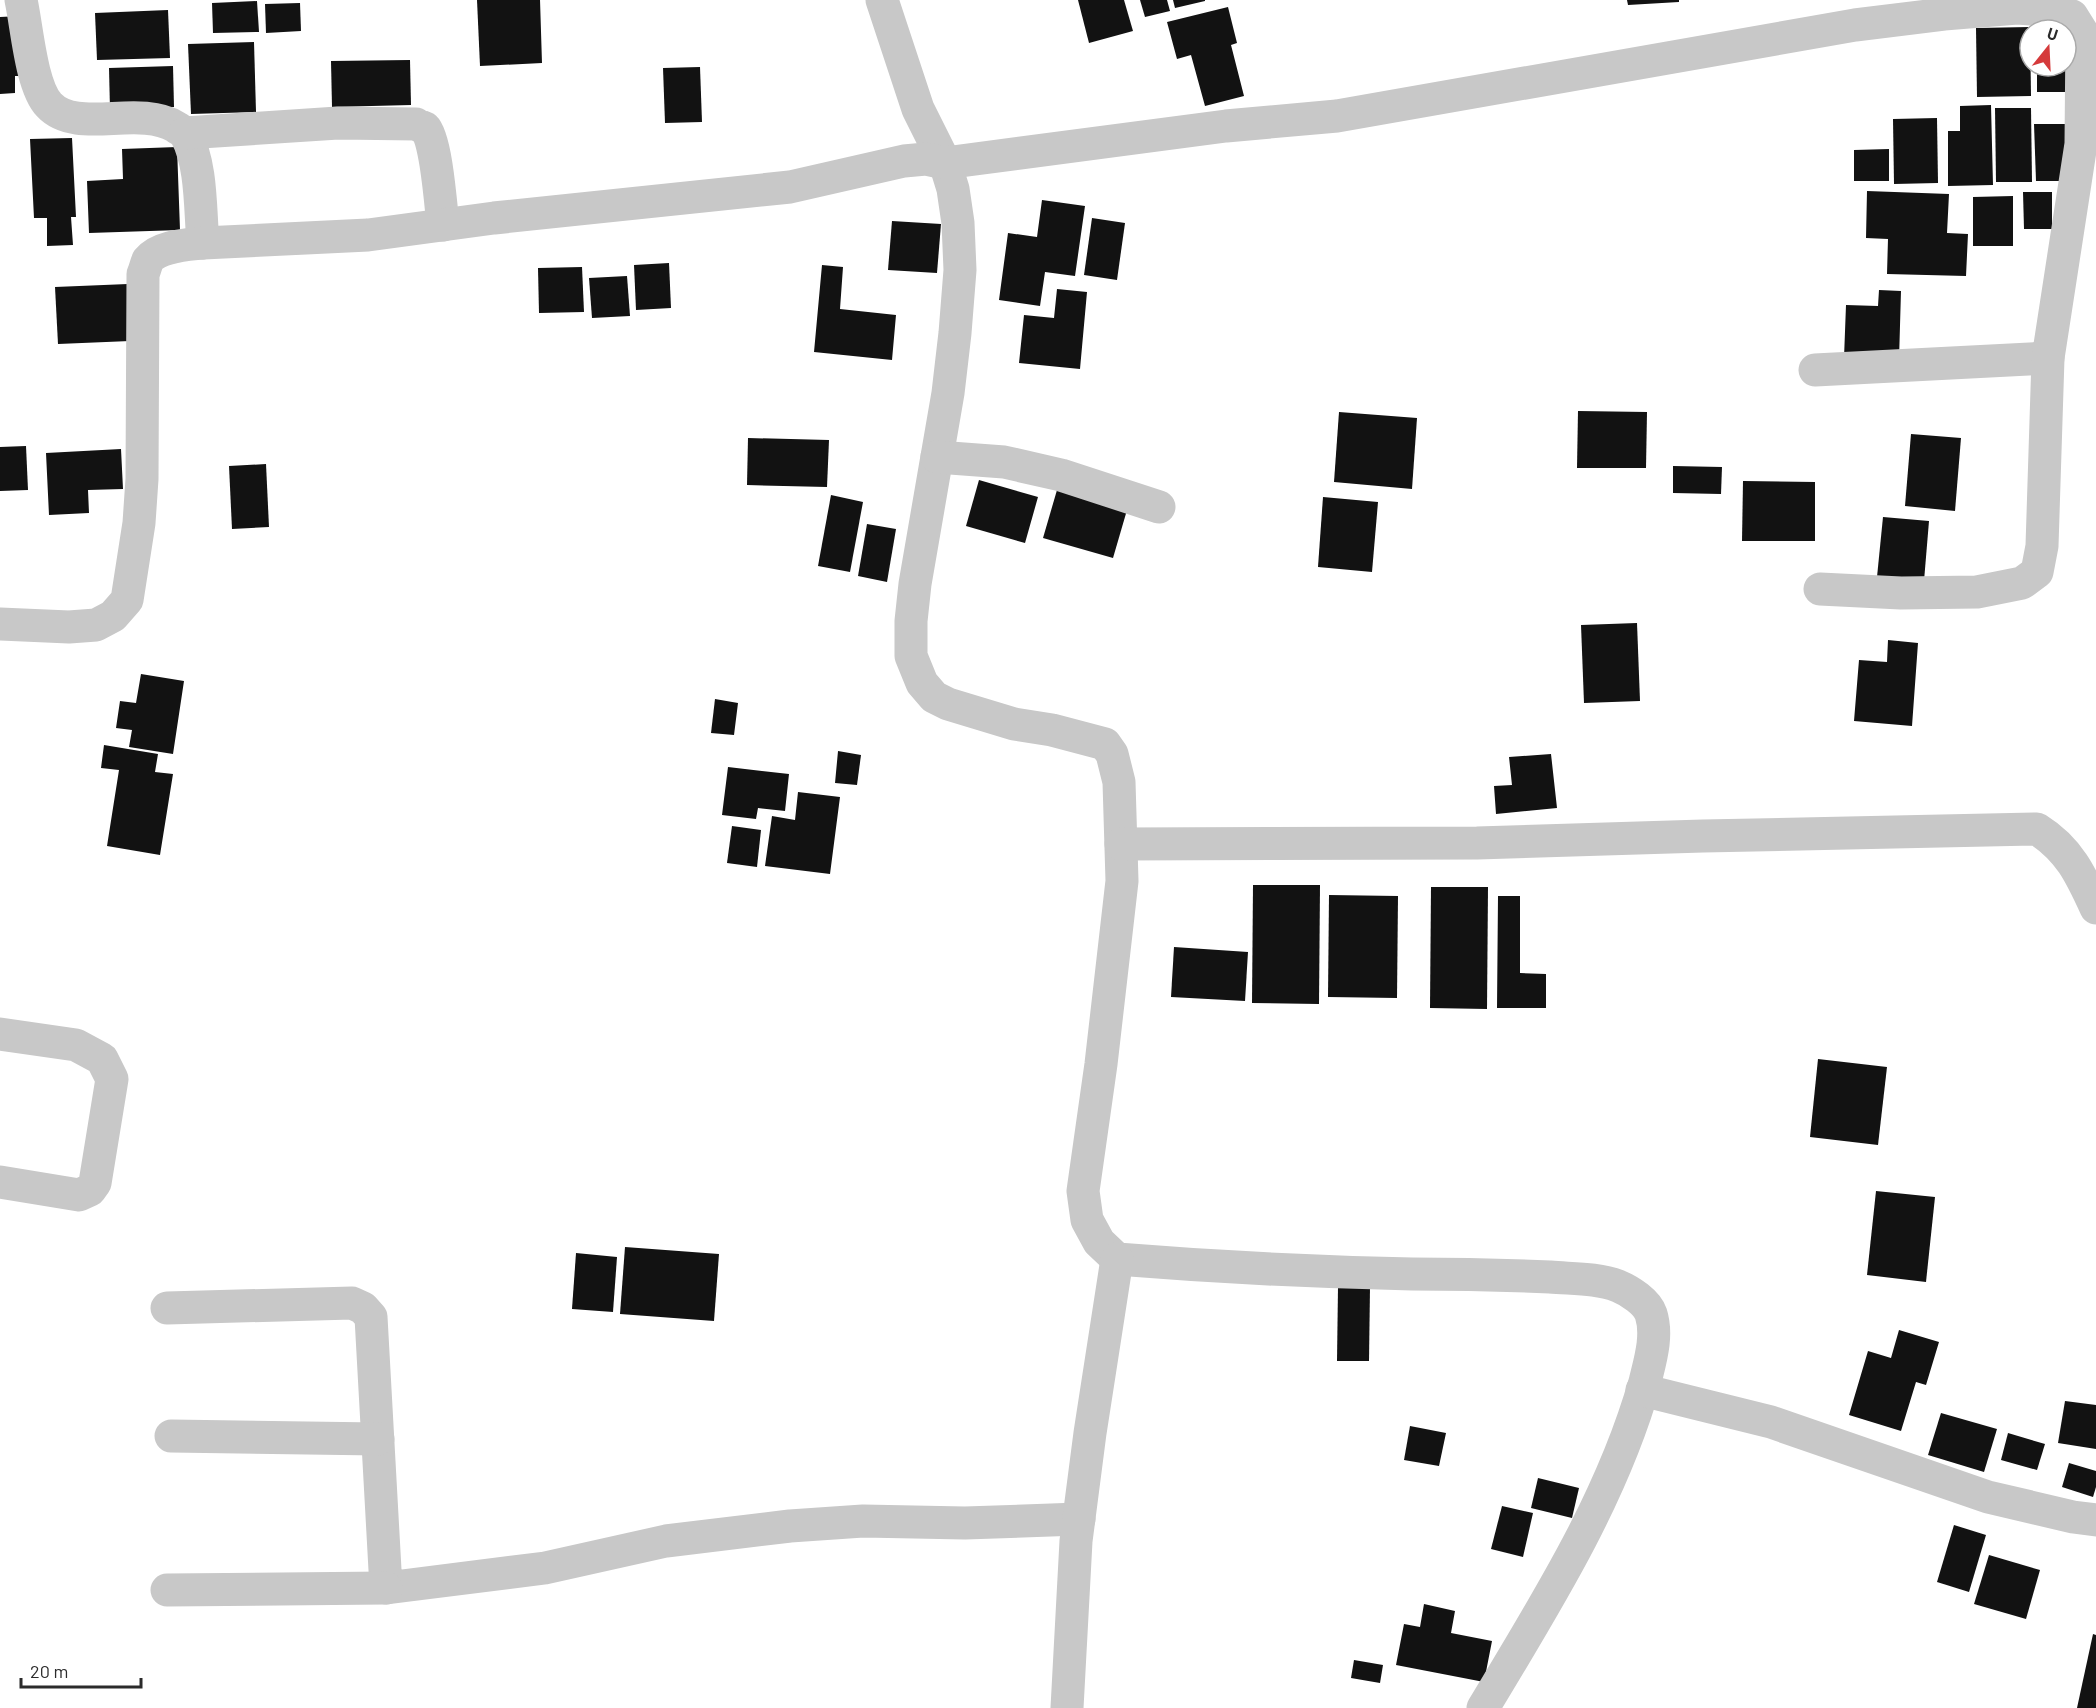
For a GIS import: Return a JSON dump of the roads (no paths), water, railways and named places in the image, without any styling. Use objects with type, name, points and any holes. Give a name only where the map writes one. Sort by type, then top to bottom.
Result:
[{"type":"street","points":[[21,0],[33,67],[40,92],[49,106],[63,115],[77,119],[145,117],[168,122],[185,133],[195,159],[203,243]]},
{"type":"street","points":[[882,0],[918,110],[945,163],[953,189],[958,223],[960,270],[948,393],[910,621],[911,656],[922,683],[934,697],[948,704],[1014,724],[1052,730],[1105,744],[1112,754],[1119,782],[1122,881],[1083,1191],[1087,1220],[1099,1242],[1117,1259],[1218,1266],[1378,1273],[1512,1275],[1590,1280],[1619,1286],[1636,1296],[1651,1313],[1654,1332],[1652,1357],[1612,1472],[1551,1595],[1483,1708]]},
{"type":"street","points":[[0,624],[69,627],[96,625],[113,616],[127,600],[139,523],[142,478],[143,274],[149,260],[160,252],[184,245],[203,243],[368,235],[790,187],[904,161],[926,159],[945,163],[1214,128],[1337,117],[1855,25],[1944,14],[2017,8],[2059,11],[2072,16],[2082,32],[2081,144],[2048,358],[2042,546],[2037,572],[2022,583],[1977,592],[1901,593],[1820,589]]},
{"type":"street","points":[[185,133],[338,123],[416,124],[425,128],[430,136],[443,225]]},
{"type":"street","points":[[1815,370],[2048,358]]},
{"type":"street","points":[[937,457],[1004,462],[1050,472],[1159,507]]},
{"type":"street","points":[[1121,844],[1477,843],[2037,829],[2055,840],[2071,860],[2096,908]]},
{"type":"street","points":[[0,1034],[76,1045],[102,1059],[112,1079],[95,1183],[90,1190],[79,1195],[0,1182]]},
{"type":"street","points":[[1067,1708],[1079,1519],[1117,1259]]},
{"type":"street","points":[[167,1308],[352,1303],[363,1308],[371,1317],[386,1588]]},
{"type":"street","points":[[1642,1390],[1771,1422],[1988,1497],[2073,1517],[2096,1520]]},
{"type":"street","points":[[171,1436],[378,1439]]},
{"type":"street","points":[[167,1590],[386,1588],[545,1568],[666,1541],[790,1526],[863,1521],[965,1523],[1079,1519]]}]
